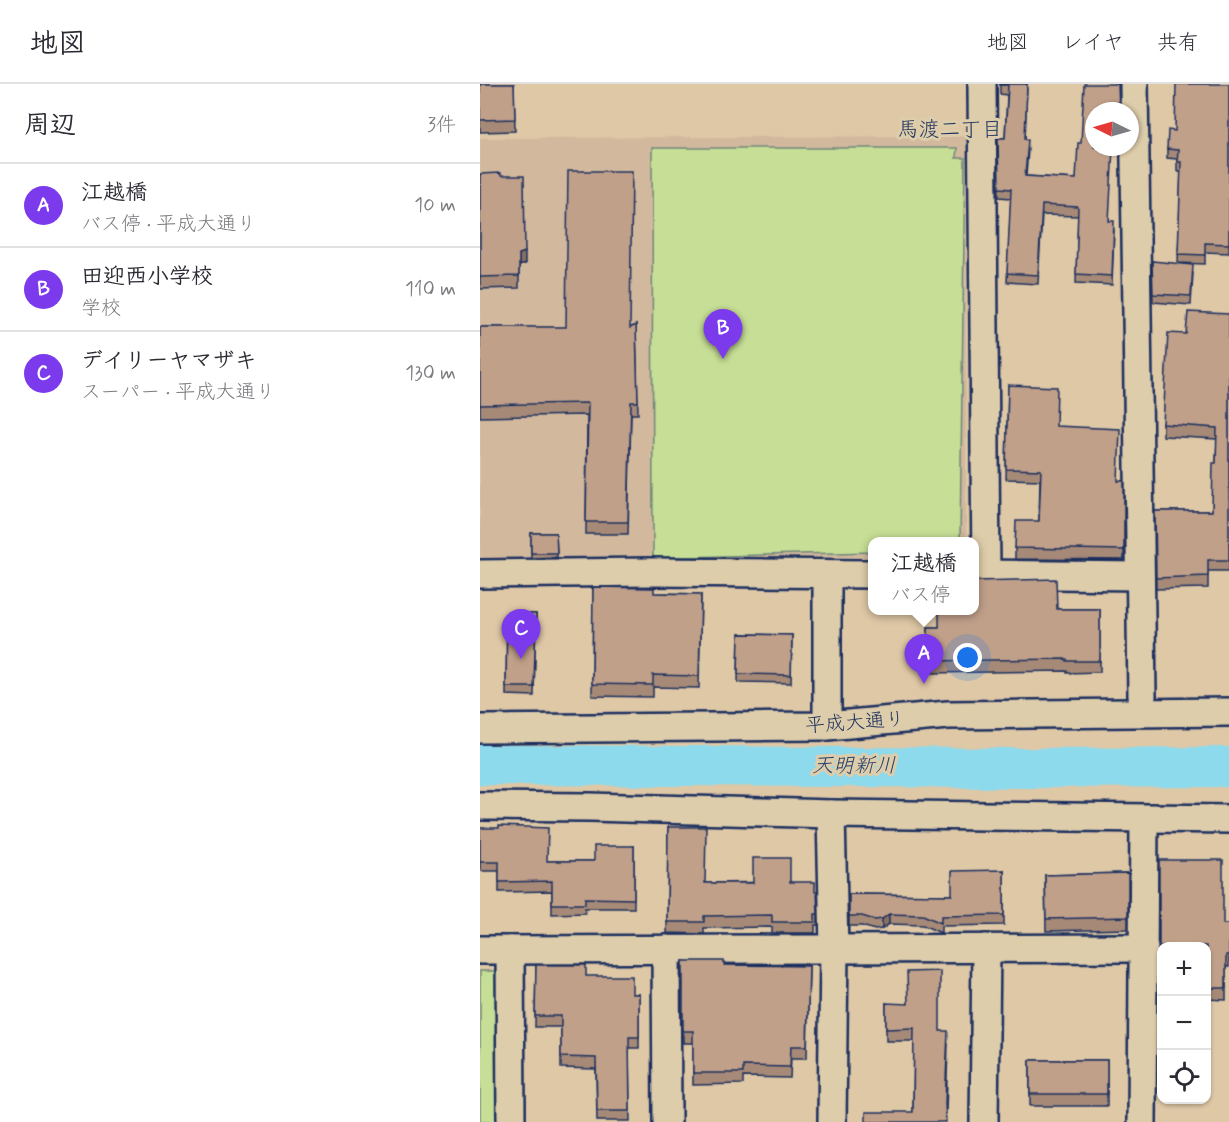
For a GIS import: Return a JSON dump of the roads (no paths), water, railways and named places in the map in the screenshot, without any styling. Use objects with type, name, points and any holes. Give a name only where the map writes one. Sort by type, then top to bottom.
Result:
[{"type":"street","points":[[982,84],[980,574],[1140,576]]},
{"type":"street","points":[[1134,84],[1142,696]]},
{"type":"street","points":[[480,574],[650,572],[868,574]]},
{"type":"street","points":[[827,574],[827,726]]},
{"type":"street","name":"平成大通り","points":[[480,729],[827,726],[948,716],[1229,712]]},
{"type":"street","points":[[480,806],[831,814],[1229,819]]},
{"type":"street","points":[[831,814],[834,949],[832,1122]]},
{"type":"street","points":[[1142,1122],[1143,819]]},
{"type":"street","points":[[984,1122],[986,948]]},
{"type":"street","points":[[480,950],[1144,948]]},
{"type":"street","points":[[666,949],[667,1122]]},
{"type":"street","points":[[510,950],[511,1122]]},
{"type":"waterway","name":"天明新川","points":[[480,765],[1229,767]]},
{"type":"place","name":"田迎西小学校","points":[[723,359]]},
{"type":"place","name":"デイリーヤマザキ","points":[[521,659]]},
{"type":"place","name":"江越橋","points":[[924,684]]},
{"type":"district","name":"馬渡二丁目","points":[[950,130]]}]
